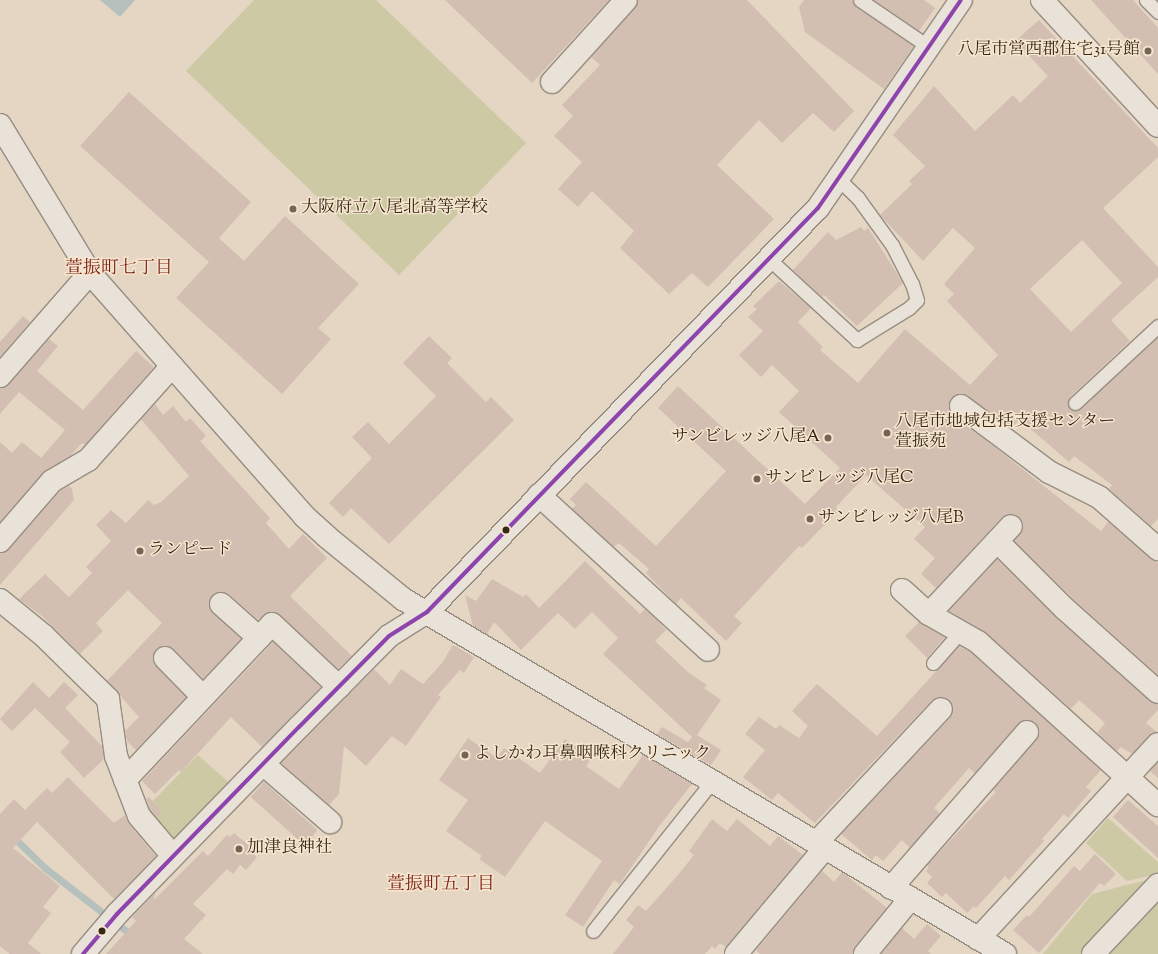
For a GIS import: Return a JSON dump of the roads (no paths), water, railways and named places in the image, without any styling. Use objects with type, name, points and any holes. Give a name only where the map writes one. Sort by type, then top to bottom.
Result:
[{"type":"street","points":[[552,82],[626,0]]},
{"type":"street","points":[[83,954],[112,920],[173,856],[389,636],[427,612],[818,208],[961,0]]},
{"type":"street","points":[[1042,0],[1158,126]]},
{"type":"street","points":[[0,125],[90,273],[304,516],[403,599],[713,780],[891,888],[1005,954]]},
{"type":"street","points":[[0,376],[90,273]]},
{"type":"street","points":[[0,541],[52,481],[88,460],[172,366]]},
{"type":"street","points":[[961,406],[1049,472],[1099,497],[1158,549]]},
{"type":"street","points":[[539,495],[617,554],[679,611],[708,650]]},
{"type":"street","points":[[929,614],[1004,534],[1064,608],[1158,692]]},
{"type":"street","points":[[902,590],[929,614],[978,642],[1158,805]]},
{"type":"street","points":[[0,600],[44,636],[108,699],[116,756],[139,816],[173,856]]},
{"type":"street","points":[[222,604],[259,638]]},
{"type":"street","points":[[125,780],[272,624],[339,687]]},
{"type":"street","points":[[165,658],[203,697]]},
{"type":"street","points":[[736,954],[820,845],[941,709]]},
{"type":"street","points":[[891,888],[1027,732]]},
{"type":"street","points":[[978,938],[1158,744]]},
{"type":"street","points":[[263,764],[330,822]]},
{"type":"street","points":[[1093,954],[1158,885]]},
{"type":"street","points":[[864,954],[910,899]]},
{"type":"lane","points":[[860,0],[929,47]]},
{"type":"lane","points":[[1146,0],[1158,12]]},
{"type":"lane","points":[[769,259],[857,340],[909,308],[917,300],[912,284],[892,244],[858,198],[838,179]]},
{"type":"lane","points":[[1075,403],[1158,326]]},
{"type":"lane","points":[[933,663],[961,631]]},
{"type":"lane","points":[[593,931],[713,780]]},
{"type":"waterway","points":[[0,824],[45,868],[134,937]]},
{"type":"place","name":"八尾市営西郡住宅31号館","points":[[1148,51]]},
{"type":"place","name":"大阪府立八尾北高等学校","points":[[293,209]]},
{"type":"place","name":"八尾市地域包括支援センター 萱振苑","points":[[887,433]]},
{"type":"place","name":"サンビレッジ八尾A","points":[[828,438]]},
{"type":"place","name":"サンビレッジ八尾C","points":[[757,479]]},
{"type":"place","name":"サンビレッジ八尾B","points":[[810,519]]},
{"type":"place","name":"ランピード","points":[[140,551]]},
{"type":"place","name":"よしかわ耳鼻咽喉科クリニック","points":[[465,755]]},
{"type":"place","name":"加津良神社","points":[[239,849]]},
{"type":"district","name":"萱振町七丁目","points":[[119,269]]},
{"type":"district","name":"萱振町五丁目","points":[[441,885]]}]
